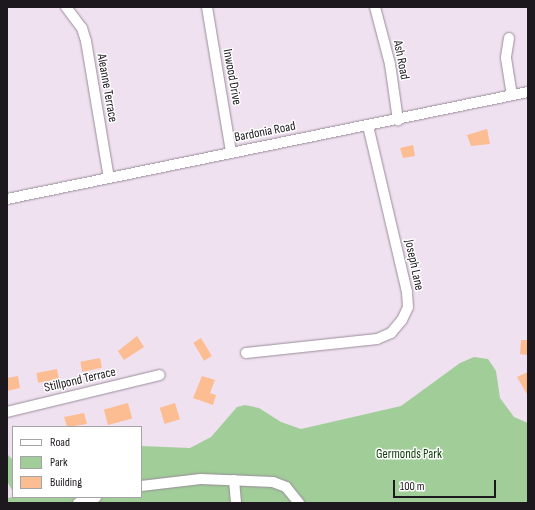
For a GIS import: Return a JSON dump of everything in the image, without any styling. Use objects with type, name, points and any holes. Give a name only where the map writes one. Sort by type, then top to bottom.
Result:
[{"type":"street","name":"Aleanne Terrace","points":[[66,7],[82,28],[86,41],[109,178]]},
{"type":"street","name":"Inwood Drive","points":[[207,7],[231,152]]},
{"type":"street","name":"Ash Road","points":[[375,7],[390,64],[398,120]]},
{"type":"street","points":[[509,38],[506,58],[512,95]]},
{"type":"street","name":"Bardonia Road","points":[[7,199],[231,152],[398,120],[528,92]]},
{"type":"street","name":"Joseph Lane","points":[[246,353],[377,339],[394,331],[404,317],[407,292],[368,126]]},
{"type":"street","name":"Stillpond Terrace","points":[[7,412],[160,375]]},
{"type":"street","points":[[142,486],[193,479],[234,480],[280,484],[299,503]]},
{"type":"street","points":[[234,480],[236,503]]},
{"type":"street","points":[[78,503],[93,498]]},
{"type":"green space","name":"Germonds Park","points":[[474,357],[488,359],[496,371],[500,398],[514,417],[528,423],[528,503],[7,503],[7,498],[12,497],[142,498],[142,446],[190,448],[211,437],[237,407],[245,405],[259,408],[281,422],[301,429],[401,406],[460,363]]},
{"type":"green space","points":[[7,454],[12,459],[12,490],[7,481]]},
{"type":"building","points":[[487,129],[490,144],[471,146],[467,135]]},
{"type":"building","points":[[413,145],[415,156],[403,158],[400,148]]},
{"type":"building","points":[[137,336],[144,347],[124,360],[118,351]]},
{"type":"building","points":[[201,338],[212,356],[204,361],[193,343]]},
{"type":"building","points":[[521,340],[528,340],[528,355],[520,354]]},
{"type":"building","points":[[100,358],[102,368],[82,372],[80,362]]},
{"type":"building","points":[[57,369],[59,379],[38,383],[36,373]]},
{"type":"building","points":[[528,372],[528,396],[517,377]]},
{"type":"building","points":[[18,376],[20,388],[7,391],[7,378]]},
{"type":"building","points":[[202,376],[215,380],[210,393],[216,395],[213,405],[193,398]]},
{"type":"building","points":[[128,403],[132,418],[108,425],[104,409]]},
{"type":"building","points":[[175,403],[180,419],[165,424],[160,408]]},
{"type":"building","points":[[84,413],[87,424],[67,426],[64,417]]}]
